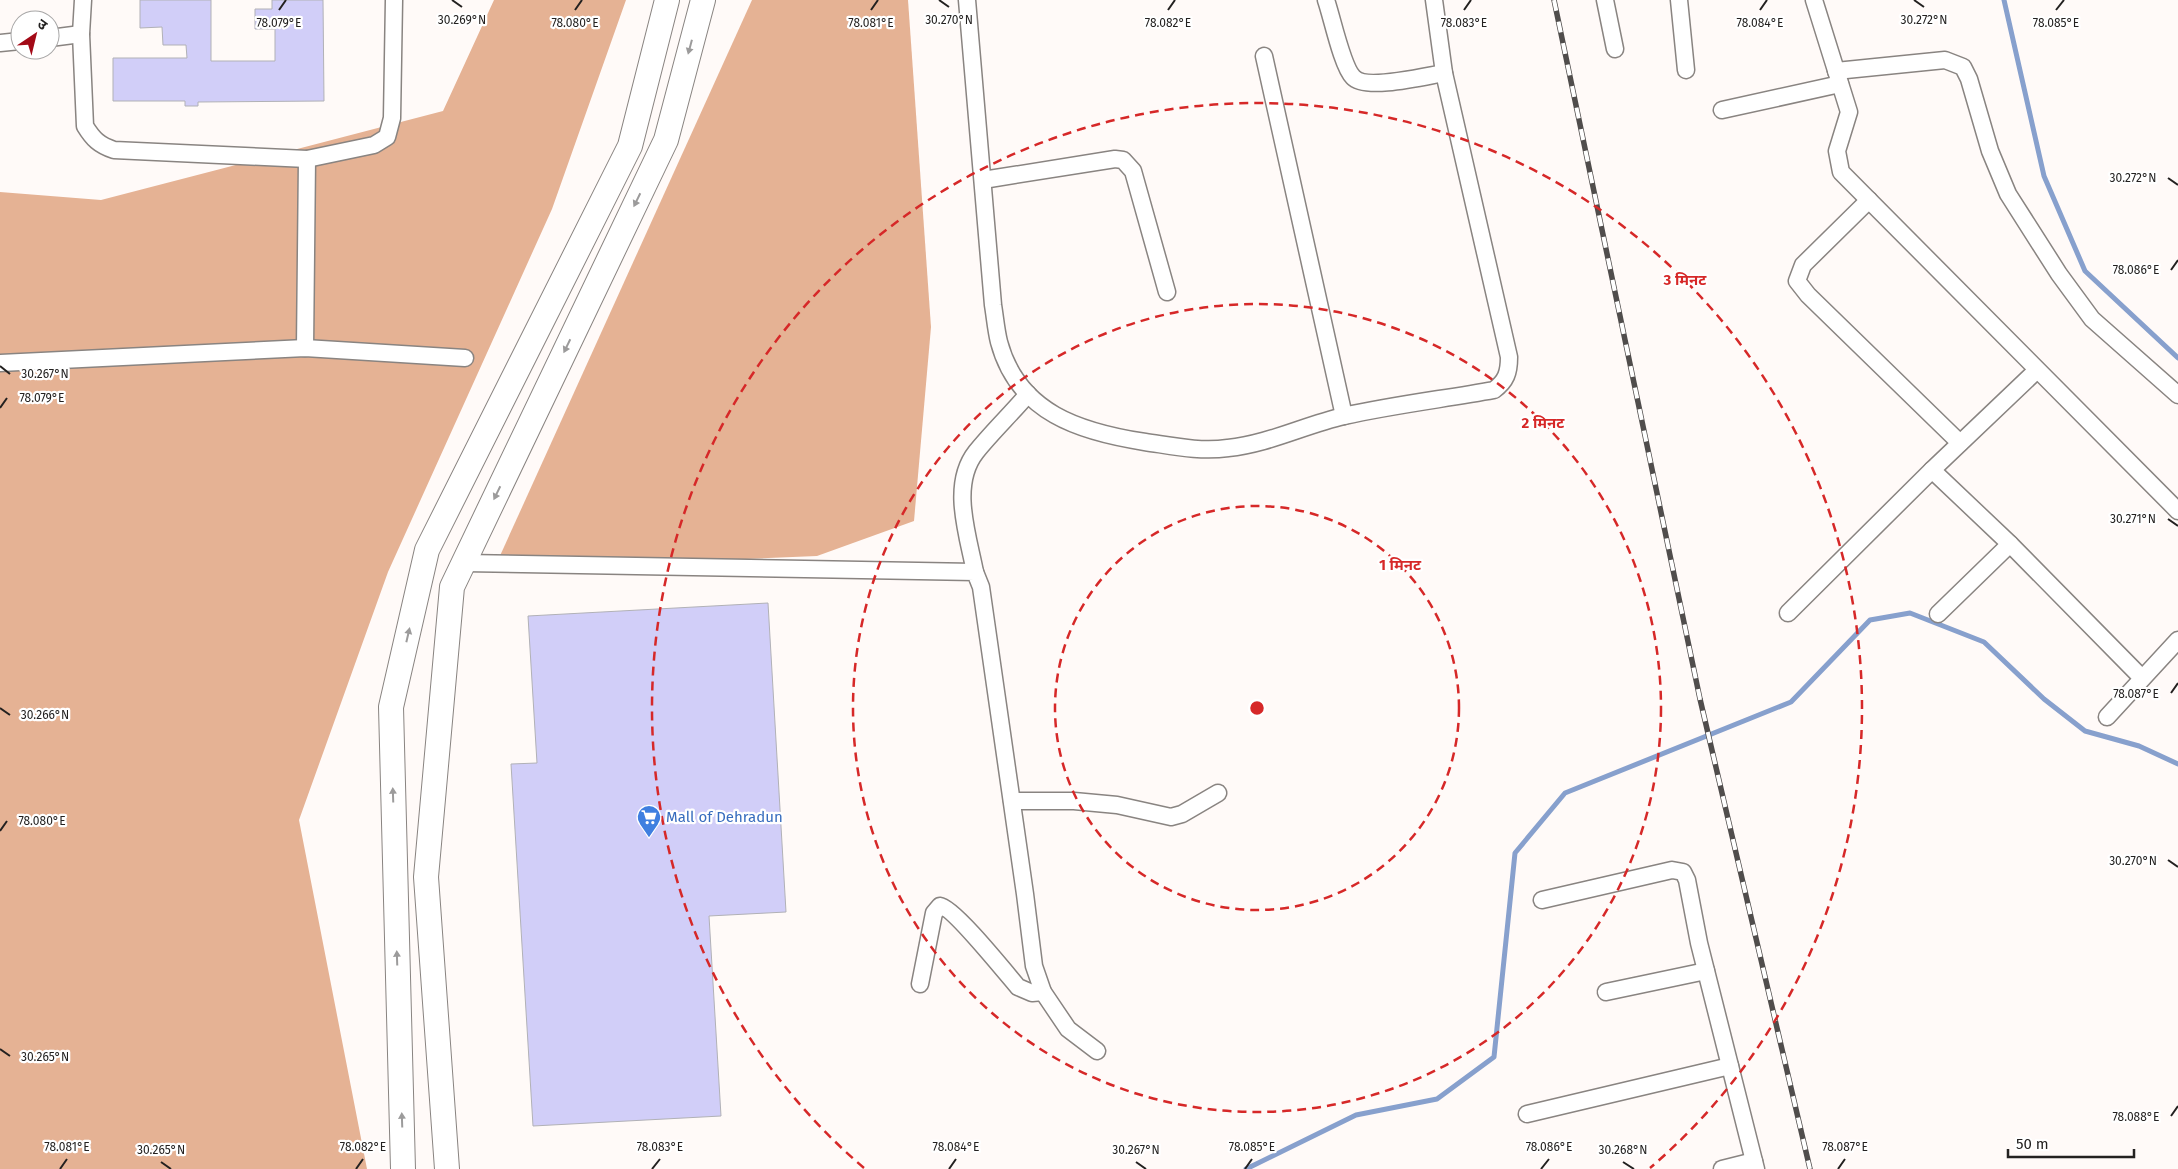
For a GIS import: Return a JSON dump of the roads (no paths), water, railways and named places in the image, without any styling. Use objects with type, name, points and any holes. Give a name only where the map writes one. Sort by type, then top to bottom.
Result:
[{"type":"highway","points":[[403,1169],[391,707],[427,550],[630,146],[667,0]]},
{"type":"highway","points":[[447,1169],[426,877],[452,587],[666,140],[703,0]]},
{"type":"street","points":[[83,0],[81,34],[85,126],[93,138],[102,146],[114,150],[307,159],[374,145],[387,137],[392,118],[394,0]]},
{"type":"street","points":[[968,0],[993,305],[999,343],[1014,378],[1051,415],[1086,429],[1124,439],[1200,450],[1228,448],[1259,442],[1344,416],[1494,390],[1503,383],[1509,370],[1509,357],[1444,73],[1434,0]]},
{"type":"street","points":[[1326,0],[1349,71],[1357,81],[1370,84],[1444,73]]},
{"type":"street","points":[[1605,0],[1615,49]]},
{"type":"street","points":[[1679,0],[1686,70]]},
{"type":"street","points":[[1814,0],[1849,117],[1837,151],[1836,158],[1841,172],[2178,511]]},
{"type":"street","points":[[60,37],[81,34]]},
{"type":"street","points":[[1264,56],[1344,416]]},
{"type":"street","points":[[1722,110],[1838,78],[1945,60],[1963,67],[1969,79],[1990,151],[2008,194],[2064,281],[2092,319],[2178,395]]},
{"type":"street","points":[[305,348],[307,159]]},
{"type":"street","points":[[983,180],[1115,159],[1123,160],[1133,170],[1167,292]]},
{"type":"street","points":[[1869,200],[1803,265],[1797,281],[1808,296],[1960,443]]},
{"type":"street","points":[[0,363],[305,348],[464,358]]},
{"type":"street","points":[[1788,613],[1932,470],[2037,370]]},
{"type":"street","points":[[1028,394],[976,452],[967,469],[963,487],[963,503],[975,572],[981,588],[1034,966],[1043,992],[1068,1029],[1097,1051]]},
{"type":"street","points":[[1932,470],[2010,544],[2142,678]]},
{"type":"street","points":[[1938,614],[2010,544]]},
{"type":"street","points":[[464,562],[975,572]]},
{"type":"street","points":[[2107,717],[2178,640]]},
{"type":"street","points":[[1012,801],[1074,801],[1117,806],[1171,817],[1182,814],[1218,794]]},
{"type":"street","points":[[1542,900],[1672,870],[1683,872],[1687,880],[1706,971],[1755,1165],[1722,1169]]},
{"type":"street","points":[[920,984],[934,913],[940,906],[944,906],[1018,987],[1032,993],[1043,992]]},
{"type":"street","points":[[1606,992],[1706,971]]},
{"type":"street","points":[[1527,1114],[1730,1066]]},
{"type":"waterway","points":[[2004,0],[2044,176],[2085,271],[2178,358]]},
{"type":"waterway","points":[[1246,1169],[1356,1115],[1437,1099],[1494,1057],[1515,853],[1565,793],[1791,702],[1870,620],[1910,613],[1984,642],[2044,699],[2085,731],[2139,746],[2178,764]]},
{"type":"railway","points":[[1554,0],[1700,699],[1810,1169]]},
{"type":"place","name":"Mall of Dehradun","points":[[649,838]]}]
